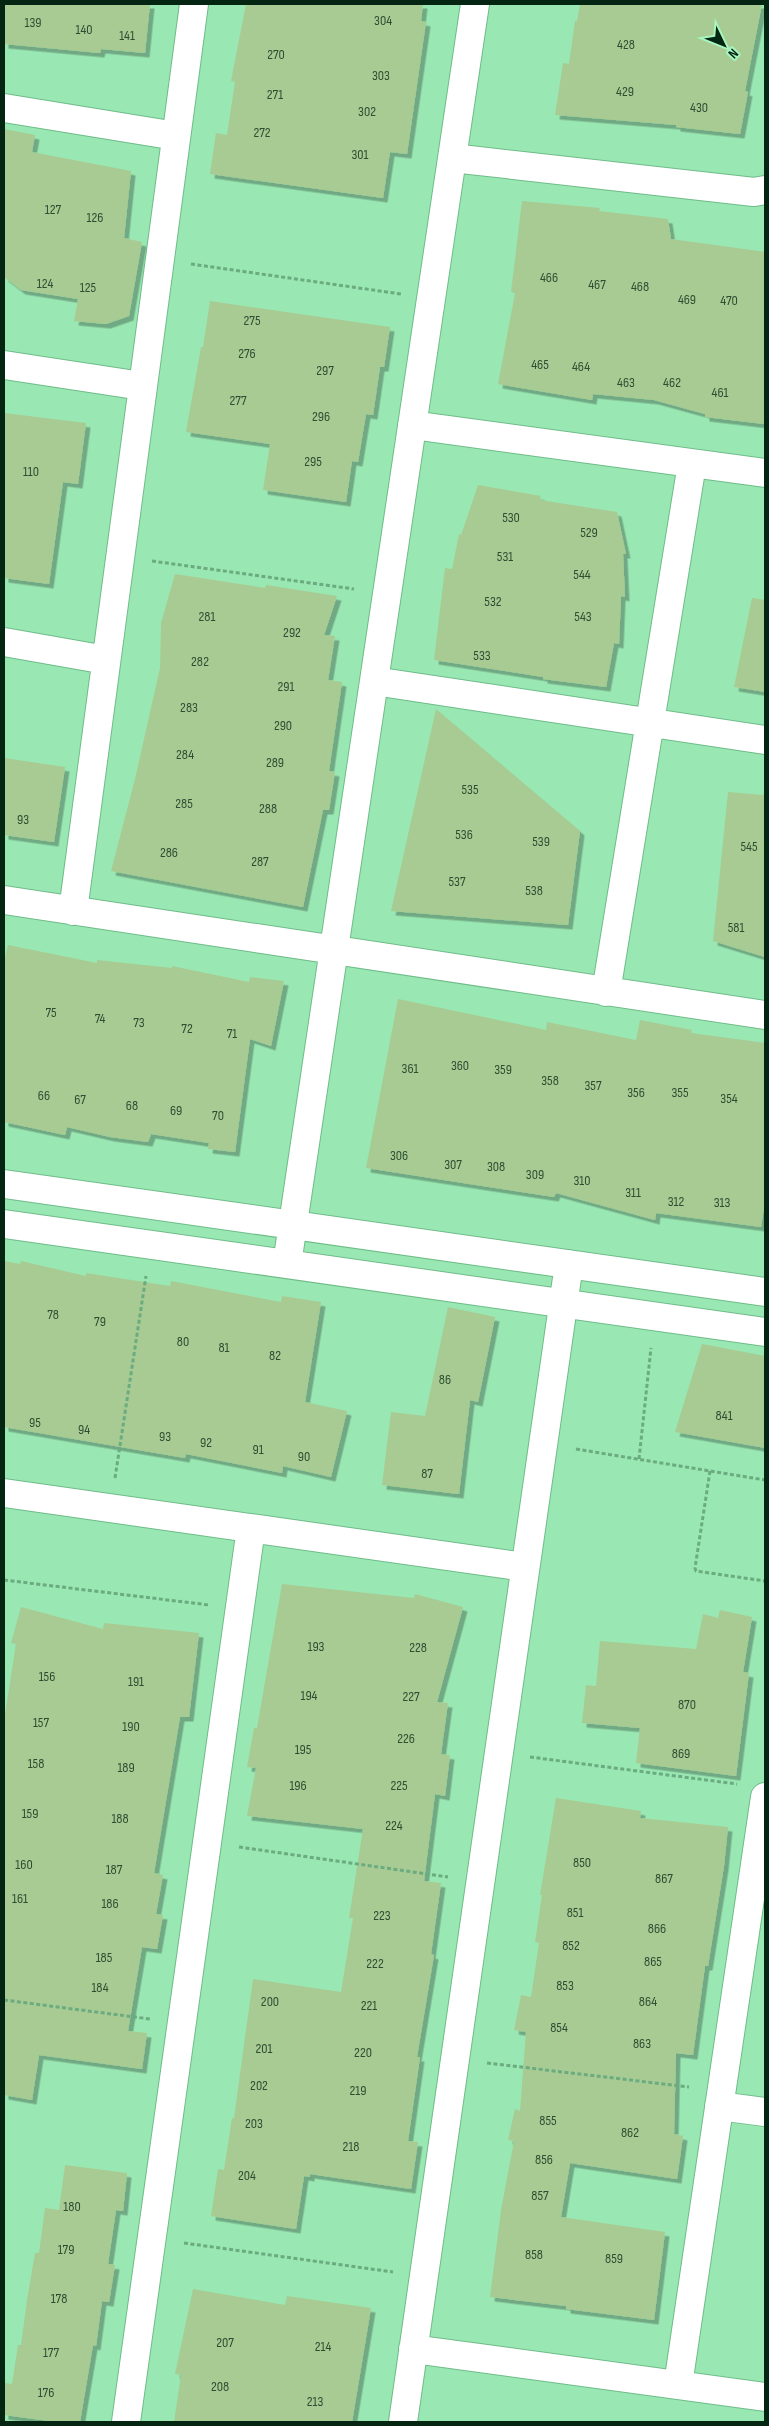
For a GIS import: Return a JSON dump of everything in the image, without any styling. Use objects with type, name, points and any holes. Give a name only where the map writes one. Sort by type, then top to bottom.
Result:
[{"type":"street","points":[[73,911],[194,4]]},
{"type":"street","points":[[287,1264],[475,4]]},
{"type":"street","points":[[4,108],[176,136]]},
{"type":"street","points":[[452,158],[754,192],[765,190]]},
{"type":"street","points":[[4,365],[142,386]]},
{"type":"street","points":[[412,425],[765,473]]},
{"type":"street","points":[[606,992],[692,464]]},
{"type":"street","points":[[4,642],[106,660]]},
{"type":"street","points":[[374,681],[765,740]]},
{"type":"street","points":[[4,900],[765,1015]]},
{"type":"street","points":[[4,1184],[765,1292]]},
{"type":"street","points":[[4,1224],[765,1332]]},
{"type":"street","points":[[403,2422],[569,1264]]},
{"type":"street","points":[[4,1492],[525,1567]]},
{"type":"street","points":[[126,2422],[251,1528]]},
{"type":"street","points":[[678,2385],[721,2098],[755,1791]]},
{"type":"street","points":[[721,2098],[765,2112]]},
{"type":"street","points":[[414,2348],[765,2397]]},
{"type":"path","points":[[160,259],[431,298]]},
{"type":"path","points":[[120,557],[387,594]]},
{"type":"path","points":[[110,1508],[151,1245]]},
{"type":"path","points":[[640,1459],[654,1316]]},
{"type":"path","points":[[543,1444],[765,1480]]},
{"type":"path","points":[[710,1471],[696,1572],[765,1580]]},
{"type":"path","points":[[4,1580],[240,1608]]},
{"type":"path","points":[[499,1753],[755,1791]]},
{"type":"path","points":[[207,1842],[480,1881]]},
{"type":"path","points":[[4,2000],[182,2023]]},
{"type":"path","points":[[455,2060],[721,2098]]},
{"type":"path","points":[[152,2239],[424,2276]]},
{"type":"building","points":[[4,4],[150,4],[145,53],[101,49],[100,53],[4,44]]},
{"type":"building","points":[[246,4],[423,4],[421,21],[426,22],[407,154],[390,152],[383,198],[210,174],[216,133],[227,135],[235,82],[231,81]]},
{"type":"building","points":[[580,4],[762,4],[745,91],[748,92],[740,134],[676,127],[676,125],[555,115],[563,63],[569,64],[575,21],[577,21]]},
{"type":"building","points":[[4,129],[35,135],[32,152],[131,171],[124,238],[142,242],[129,316],[106,324],[74,321],[78,299],[21,290],[4,277]]},
{"type":"building","points":[[522,201],[600,208],[599,211],[668,219],[671,239],[765,252],[765,424],[705,417],[705,414],[654,400],[593,394],[592,400],[498,384],[515,293],[511,292]]},
{"type":"building","points":[[210,301],[390,327],[384,367],[380,367],[373,415],[366,414],[358,462],[352,461],[346,502],[263,490],[270,444],[186,432]]},
{"type":"building","points":[[4,413],[86,423],[78,484],[63,482],[49,584],[4,578]]},
{"type":"building","points":[[478,485],[541,496],[540,500],[617,512],[626,554],[623,554],[625,597],[621,596],[619,644],[614,643],[606,687],[543,679],[543,677],[434,660],[445,568],[452,569],[459,534],[461,535]]},
{"type":"building","points":[[175,574],[265,588],[266,585],[337,596],[324,635],[335,636],[328,680],[342,682],[329,771],[335,772],[329,810],[323,810],[303,907],[111,871],[135,779],[160,668],[161,623]]},
{"type":"building","points":[[752,598],[765,600],[765,692],[734,687]]},
{"type":"building","points":[[436,709],[580,831],[568,925],[391,911]]},
{"type":"building","points":[[4,758],[65,767],[54,842],[4,835]]},
{"type":"building","points":[[728,792],[765,795],[765,957],[713,941]]},
{"type":"building","points":[[8,945],[97,963],[97,960],[172,968],[172,966],[249,982],[250,977],[284,981],[271,1046],[250,1039],[235,1152],[208,1149],[209,1143],[151,1134],[148,1142],[110,1137],[67,1127],[65,1135],[4,1122],[4,962]]},
{"type":"building","points":[[398,999],[546,1030],[547,1022],[636,1040],[640,1020],[692,1030],[691,1033],[765,1043],[765,1201],[761,1227],[656,1213],[655,1220],[556,1193],[554,1197],[366,1168]]},
{"type":"building","points":[[4,1261],[20,1264],[21,1261],[86,1276],[86,1273],[170,1286],[171,1281],[281,1302],[282,1296],[321,1302],[305,1402],[347,1411],[331,1477],[283,1466],[282,1473],[186,1454],[185,1458],[4,1427]]},
{"type":"building","points":[[448,1307],[495,1317],[478,1402],[470,1400],[459,1494],[382,1485],[391,1412],[425,1416]]},
{"type":"building","points":[[702,1344],[765,1356],[765,1448],[675,1432]]},
{"type":"building","points":[[282,1584],[414,1598],[415,1594],[463,1607],[437,1702],[448,1703],[441,1754],[450,1755],[445,1796],[435,1794],[424,1881],[441,1883],[431,1954],[434,1955],[417,2057],[420,2057],[408,2141],[418,2142],[411,2189],[310,2174],[310,2177],[304,2176],[296,2229],[211,2216],[218,2169],[224,2170],[232,2118],[234,2118],[253,1979],[341,1992],[353,1918],[349,1918],[363,1829],[247,1816],[256,1768],[247,1767],[254,1728],[257,1728]]},
{"type":"building","points":[[21,1607],[103,1629],[104,1623],[199,1633],[189,1717],[180,1717],[154,1873],[163,1875],[156,1914],[163,1915],[157,1949],[142,1947],[128,2031],[147,2033],[142,2069],[39,2055],[32,2100],[4,2095],[4,1721],[16,1644],[11,1643]]},
{"type":"building","points":[[720,1610],[752,1617],[743,1672],[749,1673],[736,1776],[636,1763],[640,1728],[582,1723],[586,1685],[596,1686],[600,1641],[696,1649],[703,1614],[718,1618]]},
{"type":"building","points":[[556,1798],[641,1811],[640,1818],[728,1827],[724,1866],[708,1966],[705,1966],[693,2055],[676,2053],[674,2134],[683,2136],[677,2179],[570,2163],[561,2217],[665,2232],[654,2320],[566,2309],[566,2306],[490,2297],[501,2210],[514,2141],[508,2140],[515,2109],[520,2111],[526,2032],[514,2030],[521,1995],[531,1997],[539,1943],[535,1942],[542,1895],[540,1895]]},
{"type":"building","points":[[65,2165],[127,2173],[123,2211],[116,2210],[108,2264],[115,2265],[109,2302],[102,2301],[96,2346],[93,2345],[80,2422],[57,2422],[4,2415],[4,2383],[12,2384],[18,2345],[21,2345],[35,2253],[39,2253],[45,2208],[59,2210]]},
{"type":"building","points":[[193,2289],[285,2305],[287,2296],[371,2308],[352,2422],[174,2422],[181,2375],[175,2374]]}]
